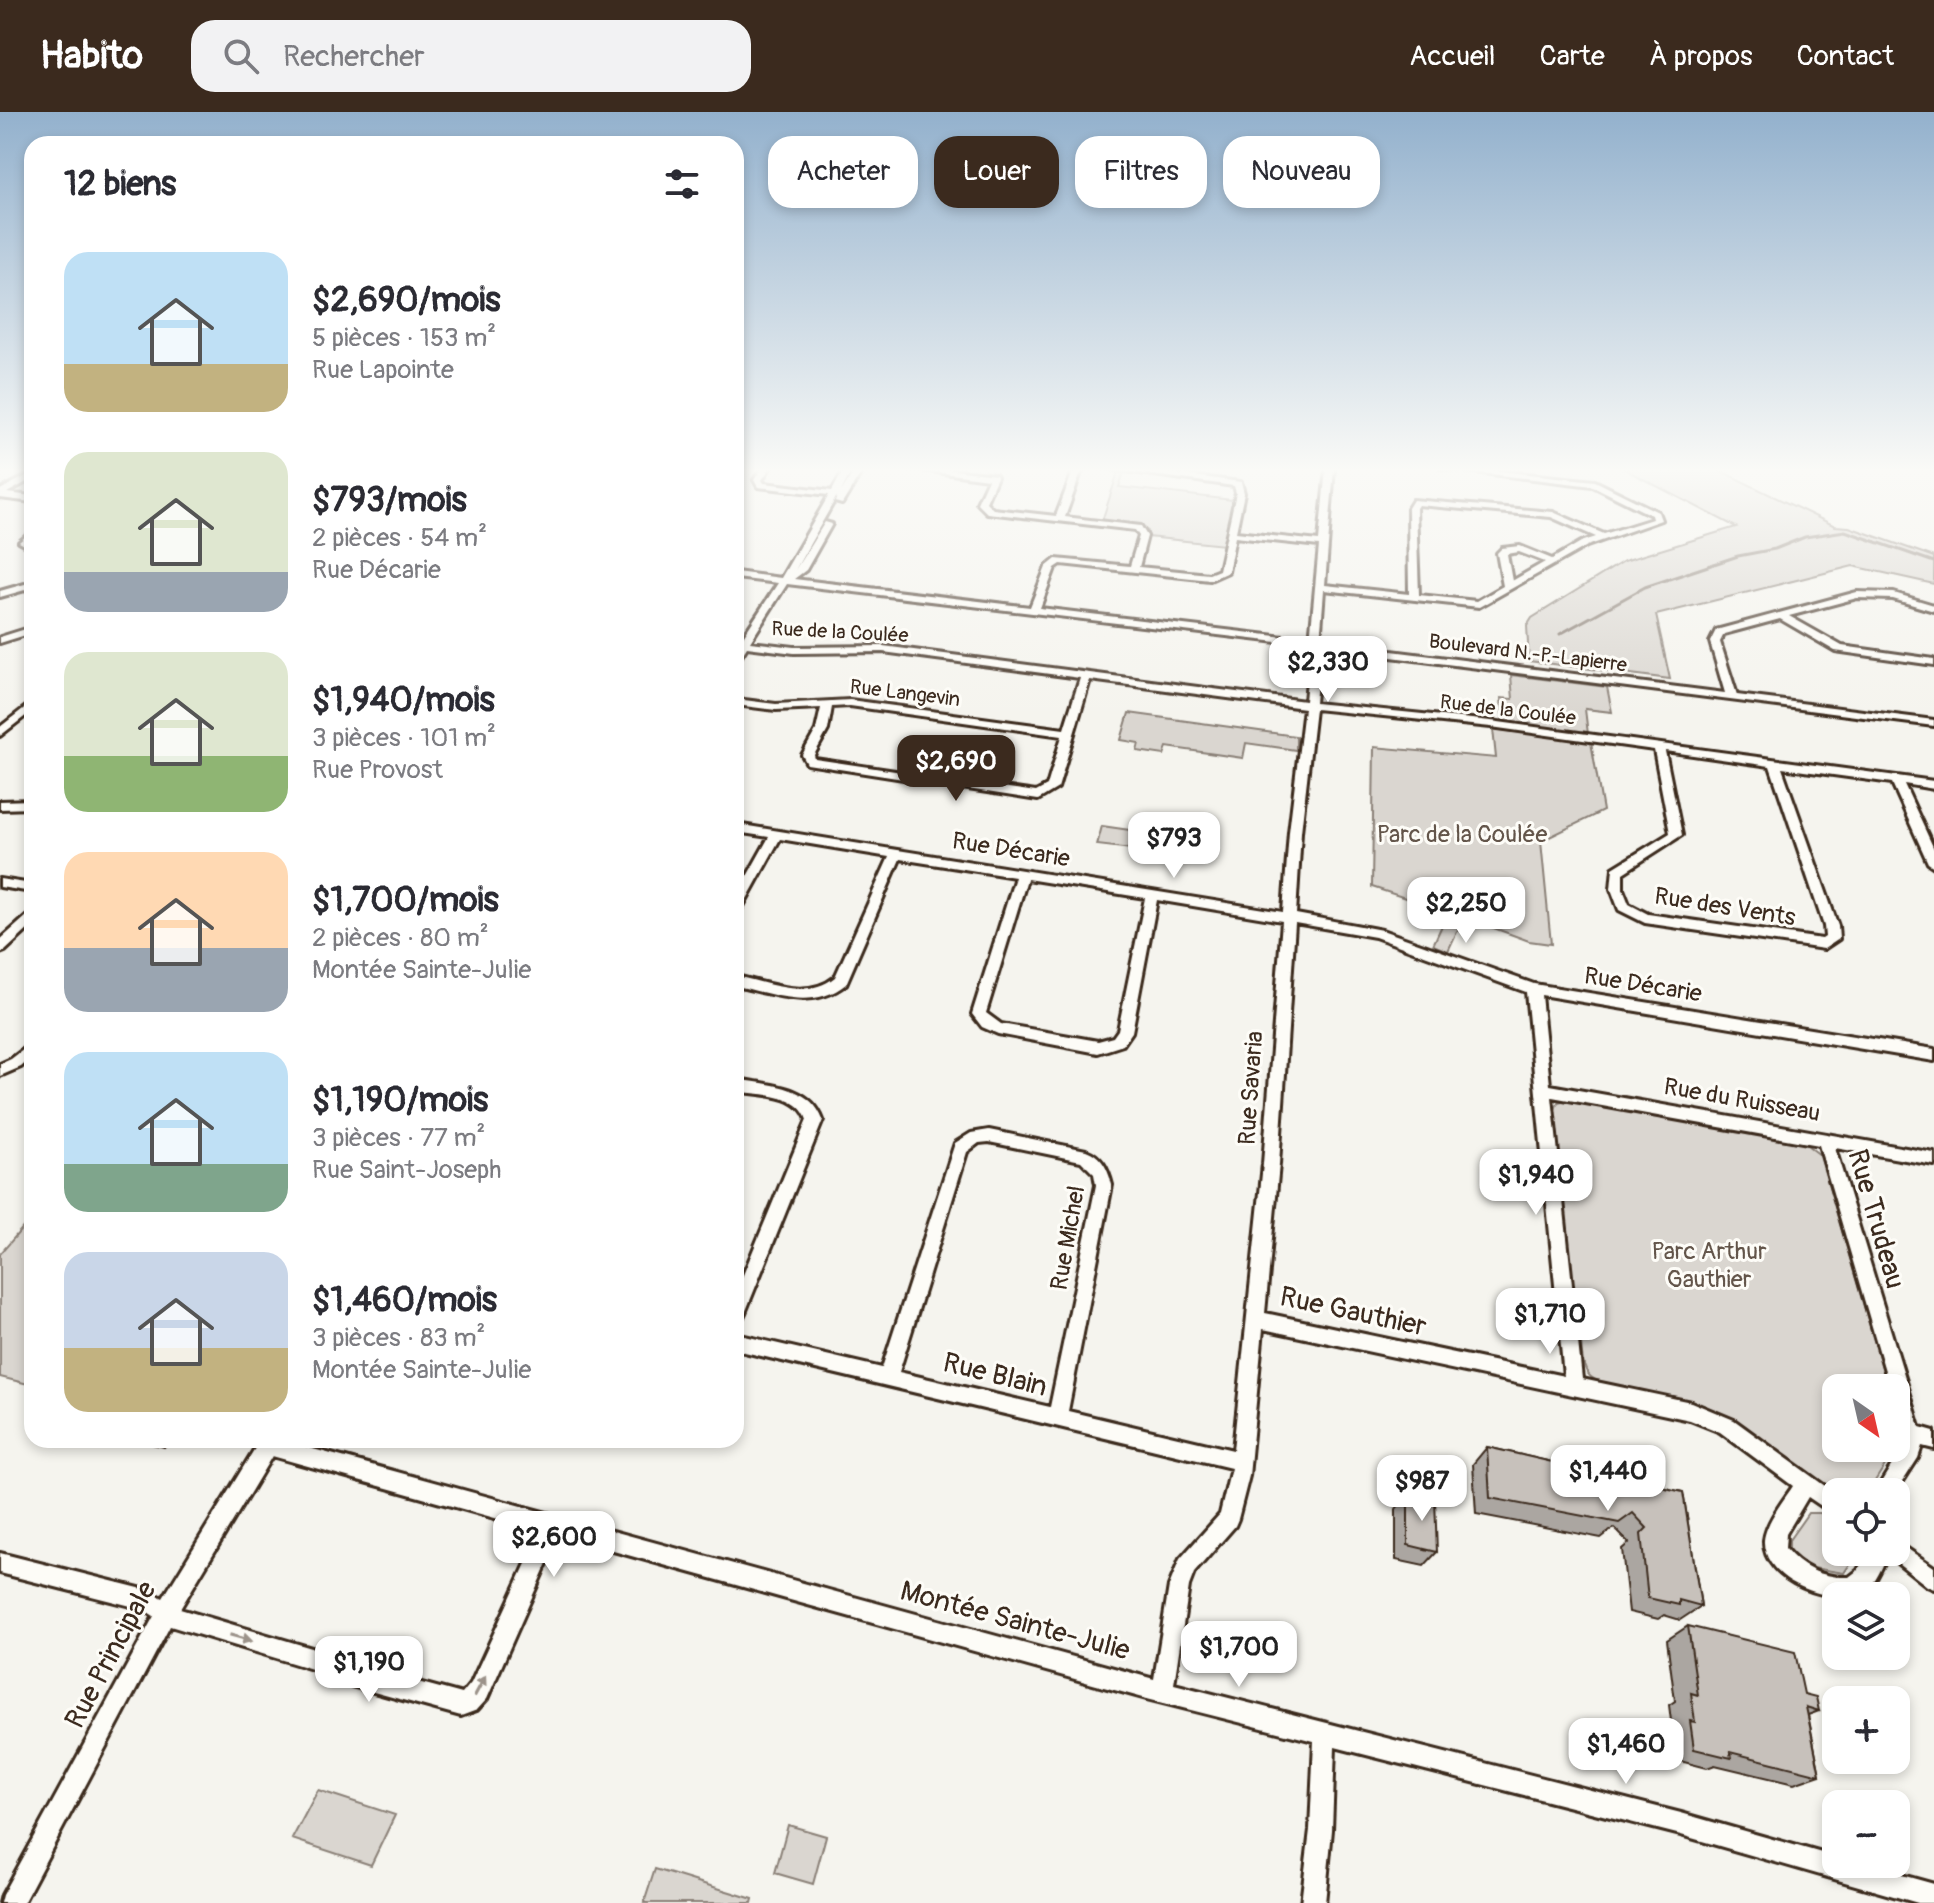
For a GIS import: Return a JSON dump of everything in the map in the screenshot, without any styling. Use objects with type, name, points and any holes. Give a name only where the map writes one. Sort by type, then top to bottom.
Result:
[{"type":"street","points":[[744,638],[745,631],[788,578],[804,552]]},
{"type":"street","points":[[1134,568],[1139,552]]},
{"type":"street","points":[[1034,608],[1051,567],[1057,562],[1218,576],[1224,569],[1227,552]]},
{"type":"street","name":"Rue Savaria","points":[[1162,1692],[1179,1586],[1187,1566],[1228,1519],[1241,1461],[1322,552]]},
{"type":"street","points":[[1413,552],[1414,598]]},
{"type":"street","points":[[1503,552],[1508,588]]},
{"type":"street","points":[[1526,552],[1552,562]]},
{"type":"street","points":[[1320,587],[1475,604],[1571,552]]},
{"type":"street","name":"Boulevard N.-P.-Lapierre","points":[[744,573],[1315,641],[1934,720]]},
{"type":"street","points":[[0,594],[24,587]]},
{"type":"street","points":[[1731,694],[1715,642],[1716,635],[1865,594],[1898,597],[1934,608]]},
{"type":"street","points":[[1780,615],[1842,650],[1934,662]]},
{"type":"street","points":[[0,640],[24,632]]},
{"type":"street","name":"Rue de la Coulée","points":[[744,644],[794,650],[877,648],[1310,705],[1491,724],[1934,785]]},
{"type":"street","points":[[827,704],[824,725],[808,755],[811,762],[1042,796],[1052,788],[1086,676]]},
{"type":"street","name":"Rue Langevin","points":[[744,703],[776,707],[850,703],[1068,733]]},
{"type":"street","points":[[0,733],[24,712]]},
{"type":"street","name":"Rue des Vents","points":[[1659,747],[1676,835],[1617,871],[1617,889],[1624,907],[1645,918],[1824,944],[1832,939],[1831,926],[1775,764]]},
{"type":"street","points":[[1896,779],[1932,855]]},
{"type":"street","points":[[0,805],[24,804]]},
{"type":"street","name":"Rue Décarie","points":[[744,829],[1372,931],[1533,989],[1934,1055]]},
{"type":"street","points":[[744,893],[776,835]]},
{"type":"street","points":[[744,982],[809,994],[831,990],[841,980],[896,854]]},
{"type":"street","points":[[1022,874],[979,1014],[998,1029],[1092,1046],[1112,1044],[1125,1032],[1152,895]]},
{"type":"street","points":[[0,883],[24,887]]},
{"type":"street","points":[[0,948],[24,926]]},
{"type":"street","points":[[1533,989],[1574,1387]]},
{"type":"street","points":[[0,1070],[24,1056]]},
{"type":"street","points":[[744,1087],[801,1099],[812,1108],[815,1120],[744,1293]]},
{"type":"street","name":"Rue du Ruisseau","points":[[1542,1089],[1934,1159]]},
{"type":"street","name":"Rue Michel","points":[[888,1377],[957,1154],[964,1143],[976,1137],[989,1136],[1077,1153],[1097,1165],[1104,1185],[1057,1418]]},
{"type":"street","name":"Rue Trudeau","points":[[1825,1139],[1913,1435]]},
{"type":"street","name":"Rue Gauthier","points":[[1256,1319],[1680,1408],[1711,1418],[1735,1432],[1822,1496]]},
{"type":"street","name":"Rue Blain","points":[[744,1344],[1241,1461]]},
{"type":"street","points":[[1894,1478],[1911,1451],[1913,1435],[1934,1440]]},
{"type":"street","name":"Rue Principale","points":[[10,1903],[168,1612],[267,1448]]},
{"type":"street","name":"Montée Sainte-Julie","points":[[288,1448],[1162,1692],[1681,1824],[1934,1896]]},
{"type":"street","points":[[1806,1484],[1775,1535],[1777,1554],[1788,1570],[1813,1581],[1850,1587],[1862,1580],[1870,1566]]},
{"type":"street","points":[[0,1563],[147,1600],[179,1620],[315,1659],[329,1668],[448,1703],[465,1704],[479,1691],[554,1524]]},
{"type":"street","points":[[1910,1561],[1934,1579]]},
{"type":"street","points":[[1313,1903],[1321,1830],[1325,1734]]},
{"type":"green space","points":[[1655,552],[1919,552],[1934,557],[1934,584],[1853,566],[1656,615],[1670,679],[1529,661],[1527,626],[1532,618],[1624,561]]},
{"type":"green space","points":[[1511,675],[1607,687],[1612,712],[1585,709],[1588,734],[1503,723],[1501,698],[1513,699]]},
{"type":"green space","points":[[1129,713],[1296,736],[1296,750],[1246,743],[1243,758],[1167,747],[1164,755],[1137,751],[1139,743],[1121,740]]},
{"type":"green space","name":"Parc de la Coulée","points":[[1493,729],[1591,742],[1603,811],[1541,841],[1551,944],[1529,941],[1464,917],[1448,951],[1433,945],[1448,912],[1372,887],[1374,747],[1496,758]]},
{"type":"green space","points":[[1102,826],[1137,831],[1131,849],[1097,845]]},
{"type":"green space","name":"Parc Arthur Gauthier","points":[[1570,1099],[1803,1142],[1820,1155],[1884,1374],[1822,1374],[1822,1462],[1887,1462],[1877,1478],[1822,1478],[1822,1486],[1726,1417],[1696,1405],[1614,1388],[1591,1377],[1584,1367],[1580,1324],[1577,1321],[1554,1112],[1558,1102]]},
{"type":"green space","points":[[24,1226],[24,1383],[0,1377],[0,1254]]},
{"type":"green space","points":[[1808,1513],[1820,1513],[1822,1566],[1849,1566],[1844,1573],[1807,1567],[1789,1553],[1789,1540]]},
{"type":"green space","points":[[318,1790],[395,1815],[371,1865],[292,1839]]},
{"type":"green space","points":[[788,1825],[826,1836],[813,1884],[775,1873]]},
{"type":"green space","points":[[655,1869],[753,1899],[752,1903],[644,1903]]},
{"type":"building","points":[[1487,1447],[1683,1492],[1701,1606],[1679,1600],[1679,1605],[1648,1598],[1641,1534],[1647,1528],[1633,1513],[1619,1523],[1490,1498]]},
{"type":"building","points":[[1408,1494],[1435,1500],[1437,1552],[1408,1545]]},
{"type":"building","points":[[1688,1626],[1795,1652],[1804,1694],[1816,1697],[1819,1711],[1806,1707],[1820,1775],[1730,1752],[1731,1758],[1694,1749],[1690,1721],[1695,1722],[1691,1693],[1698,1695]]},
{"type":"waterway","points":[[1560,634],[1645,587],[1738,556],[1761,552]]},
{"type":"waterway","points":[[1904,552],[1934,562]]}]
